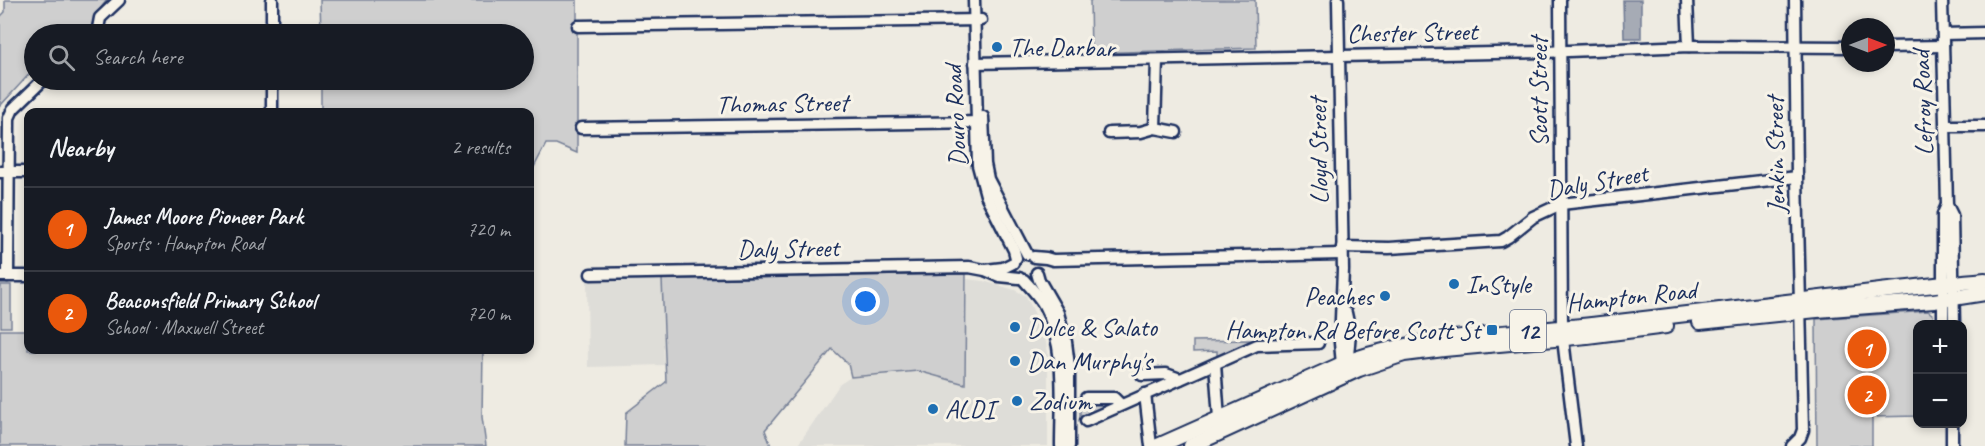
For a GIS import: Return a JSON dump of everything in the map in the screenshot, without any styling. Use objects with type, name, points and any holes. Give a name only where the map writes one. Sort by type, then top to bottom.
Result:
[{"type":"main road","name":"Hampton Road","points":[[1158,446],[1218,418],[1348,368],[1404,354],[1562,333],[1801,307],[1985,280]]},
{"type":"main road","name":"Hampton Road","points":[[1801,307],[1949,299],[1985,293]]},
{"type":"main road","name":"Hampton Road","points":[[1191,446],[1348,368],[1375,352],[1411,343],[1562,333]]},
{"type":"street","points":[[99,24],[100,18],[119,0]]},
{"type":"street","points":[[272,24],[273,0]]},
{"type":"street","name":"Douro Road","points":[[974,0],[977,20],[980,123],[978,165],[986,195],[1014,250],[1015,261]]},
{"type":"street","name":"Douro Road","points":[[977,20],[981,0]]},
{"type":"street","name":"Lloyd Street","points":[[1338,0],[1343,301]]},
{"type":"street","name":"Scott Street","points":[[1560,0],[1562,333],[1576,446]]},
{"type":"street","points":[[1687,0],[1689,46]]},
{"type":"street","name":"Jenkin Street","points":[[1792,446],[1800,438],[1803,430],[1795,0]]},
{"type":"street","name":"Lefroy Road","points":[[1942,0],[1947,205],[1943,214],[1949,299],[1953,320]]},
{"type":"street","points":[[578,26],[977,20]]},
{"type":"street","points":[[1943,34],[1985,33]]},
{"type":"street","name":"Chester Street","points":[[978,63],[1559,52],[1689,46],[1841,47]]},
{"type":"street","points":[[1895,47],[1943,46]]},
{"type":"street","points":[[1155,128],[1157,60]]},
{"type":"street","points":[[24,276],[4,276],[4,173],[10,113],[33,90]]},
{"type":"street","points":[[272,90],[272,108]]},
{"type":"street","name":"Douro Road","points":[[980,123],[988,179],[1030,256]]},
{"type":"street","name":"Thomas Street","points":[[581,128],[980,123]]},
{"type":"street","points":[[1946,126],[1985,126]]},
{"type":"street","points":[[1109,134],[1141,132],[1155,128],[1176,132]]},
{"type":"street","points":[[4,173],[24,172]]},
{"type":"street","name":"Daly Street","points":[[1030,256],[1053,260],[1342,251],[1501,241],[1533,217],[1561,204],[1797,177]]},
{"type":"street","points":[[1061,446],[1058,343],[1045,306],[1013,272],[1015,261],[1030,256],[1038,271],[1039,280],[1058,313],[1066,342],[1069,366],[1069,446]]},
{"type":"street","name":"Daly Street","points":[[1038,271],[1053,260]]},
{"type":"street","name":"Daly Street","points":[[591,274],[963,267],[985,270],[1003,268],[1015,261]]},
{"type":"street","name":"Daly Street","points":[[985,270],[999,276],[1022,279]]},
{"type":"street","points":[[1022,279],[1032,279],[1038,271]]},
{"type":"street","name":"Lefroy Road","points":[[1944,320],[1949,299]]},
{"type":"street","points":[[1343,301],[1354,348],[1361,353],[1375,352]]},
{"type":"street","points":[[1343,301],[1340,343],[1348,368]]},
{"type":"street","points":[[1348,368],[1350,332]]},
{"type":"street","points":[[1086,421],[1257,345],[1318,343]]},
{"type":"street","points":[[1215,364],[1218,418]]},
{"type":"street","points":[[1142,375],[1166,374],[1180,379]]},
{"type":"street","points":[[1145,394],[1151,446]]},
{"type":"street","points":[[1086,398],[1114,398],[1120,404]]},
{"type":"street","points":[[1952,428],[1952,446]]},
{"type":"shaded area","points":[[5,0],[107,0],[93,24],[24,24],[24,80],[0,106],[0,17],[5,12]]},
{"type":"shaded area","points":[[320,0],[577,0],[577,153],[556,144],[546,144],[534,167],[534,108],[321,108],[321,90],[534,90],[534,24],[321,24]]},
{"type":"shaded area","points":[[1090,0],[1255,0],[1256,48],[1091,53]]},
{"type":"shaded area","points":[[1623,0],[1641,0],[1641,38],[1624,38]]},
{"type":"shaded area","points":[[966,274],[965,384],[918,371],[851,377],[848,364],[832,349],[765,430],[771,446],[625,446],[626,413],[666,382],[662,279]]},
{"type":"shaded area","points":[[662,279],[664,365],[588,367],[587,280]]},
{"type":"shaded area","points":[[967,279],[1015,290],[1026,296],[1044,333],[1048,353],[1048,446],[797,446],[840,384],[851,377],[918,371],[965,383]]},
{"type":"shaded area","points":[[1,285],[11,285],[11,327],[1,327]]},
{"type":"shaded area","points":[[1928,311],[1933,315],[1934,320],[1913,320],[1913,416],[1872,417],[1872,446],[1817,446],[1816,319]]},
{"type":"shaded area","points":[[0,330],[24,330],[24,354],[483,354],[482,417],[486,446],[0,446]]},
{"type":"shaded area","points":[[1251,340],[1217,356],[1217,351],[1193,352],[1193,341]]},
{"type":"shaded area","points":[[1113,402],[1083,418],[1080,418],[1080,403]]},
{"type":"place","name":"The Darbar","points":[[997,47]]},
{"type":"place","name":"InStyle","points":[[1454,284]]},
{"type":"place","name":"Peaches","points":[[1385,296]]},
{"type":"place","name":"Dolce & Salato","points":[[1015,327]]},
{"type":"place","name":"Hampton Rd Before Scott St","points":[[1492,330]]},
{"type":"place","name":"James Moore Pioneer Park","points":[[1867,349]]},
{"type":"place","name":"Dan Murphy's","points":[[1015,361]]},
{"type":"place","name":"Beaconsfield Primary School","points":[[1867,395]]},
{"type":"place","name":"Zodium","points":[[1017,401]]},
{"type":"place","name":"ALDI","points":[[933,409]]}]
